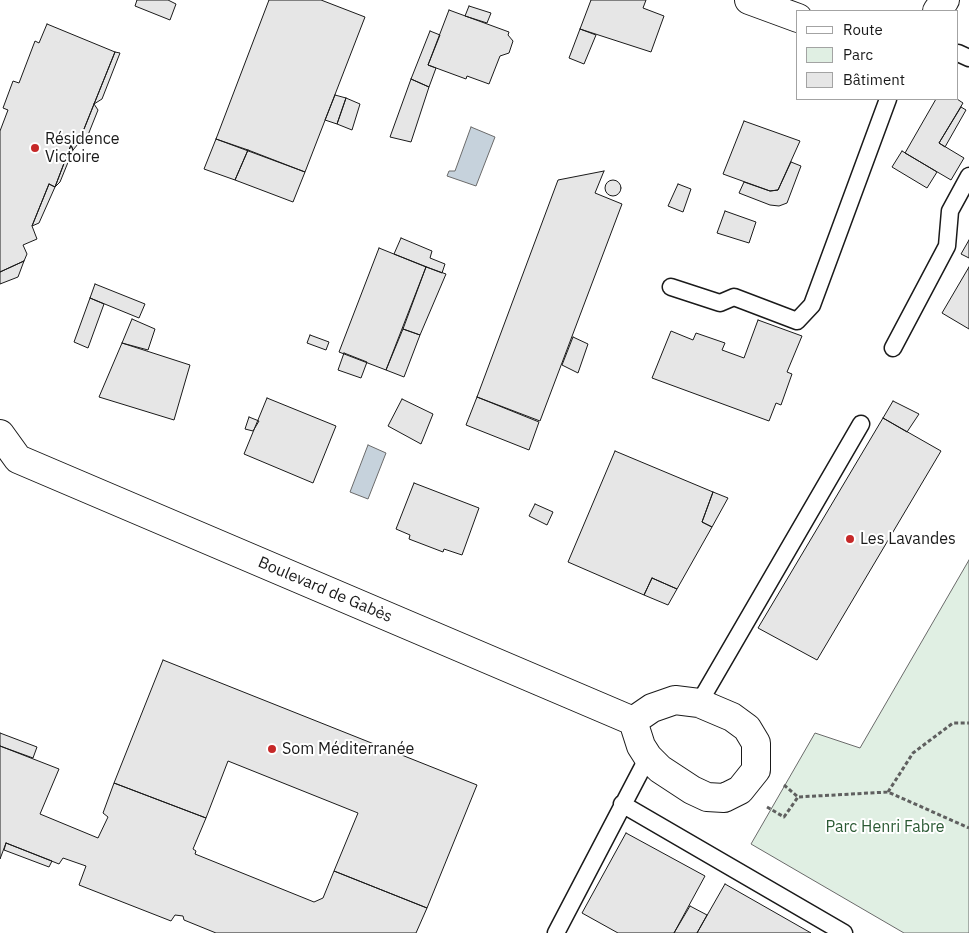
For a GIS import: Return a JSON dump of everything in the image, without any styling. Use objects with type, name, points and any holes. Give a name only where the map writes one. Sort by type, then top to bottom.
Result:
[{"type":"street","points":[[754,1],[796,17]]},
{"type":"street","name":"Boulevard de Gabès","points":[[0,434],[9,465],[633,721]]},
{"type":"street","points":[[675,700],[699,703],[732,717],[746,728],[756,743],[756,770],[740,790],[724,798],[707,797],[692,790],[660,769],[648,757],[641,746],[633,721],[652,708],[675,700]]},
{"type":"lane","points":[[670,287],[720,303],[734,298],[797,321],[812,305],[888,100]]},
{"type":"lane","points":[[893,348],[947,246],[950,211],[969,176]]},
{"type":"lane","points":[[699,703],[861,424]]},
{"type":"lane","points":[[556,933],[648,757]]},
{"type":"lane","points":[[622,804],[844,933]]},
{"type":"path","points":[[888,792],[913,753],[953,723],[969,723]]},
{"type":"path","points":[[756,770],[785,786],[798,797],[888,792],[969,828]]},
{"type":"green space","name":"Parc Henri Fabre","points":[[969,560],[969,933],[904,933],[751,844],[815,733],[860,748]]},
{"type":"shaded area","points":[[471,127],[495,137],[476,186],[447,176],[449,171],[455,171]]},
{"type":"shaded area","points":[[368,445],[386,453],[368,499],[350,492]]},
{"type":"building","points":[[137,0],[168,0],[176,4],[170,20],[135,6]]},
{"type":"building","points":[[269,0],[321,0],[365,17],[305,172],[216,139]]},
{"type":"building","points":[[591,0],[646,0],[643,8],[664,16],[651,52],[580,29]]},
{"type":"building","points":[[469,6],[491,13],[487,23],[465,16]]},
{"type":"building","points":[[449,10],[509,32],[508,35],[513,41],[509,53],[500,56],[489,84],[467,76],[466,79],[428,65]]},
{"type":"building","name":"Résidence Victoire","points":[[47,24],[115,52],[78,144],[73,150],[71,145],[55,187],[49,184],[32,226],[37,239],[23,245],[27,254],[24,261],[0,272],[0,131],[8,110],[3,108],[13,81],[19,83],[35,41],[39,43]]},
{"type":"building","points":[[580,29],[596,35],[584,64],[569,58]]},
{"type":"building","points":[[430,31],[440,35],[428,65],[436,68],[429,87],[411,79]]},
{"type":"building","points":[[115,52],[120,53],[102,99],[94,104]]},
{"type":"building","points":[[411,79],[429,87],[411,142],[390,137]]},
{"type":"building","points":[[335,95],[346,98],[337,124],[325,120]]},
{"type":"building","points":[[346,98],[360,104],[352,130],[337,124]]},
{"type":"building","points":[[935,100],[958,100],[963,103],[939,143],[964,158],[951,180],[905,153]]},
{"type":"building","points":[[94,104],[98,110],[86,140],[78,144]]},
{"type":"building","points":[[961,107],[966,110],[945,147],[939,143]]},
{"type":"building","points":[[744,121],[800,141],[778,190],[770,191],[723,174]]},
{"type":"building","points":[[216,139],[248,150],[235,180],[204,169]]},
{"type":"building","points":[[71,145],[73,150],[60,182],[55,187]]},
{"type":"building","points":[[248,150],[305,172],[293,202],[235,180]]},
{"type":"building","points":[[902,151],[937,172],[927,188],[892,167]]},
{"type":"building","points":[[791,162],[801,166],[787,203],[779,206],[770,205],[739,193],[744,182],[770,191],[778,190]]},
{"type":"building","points":[[604,171],[595,193],[622,204],[540,421],[477,397],[558,180]]},
{"type":"building","points":[[610,180],[616,180],[621,185],[619,194],[610,196],[605,191],[605,185]]},
{"type":"building","points":[[49,184],[55,187],[39,223],[32,226]]},
{"type":"building","points":[[678,184],[691,189],[683,212],[668,206]]},
{"type":"building","points":[[725,211],[756,222],[749,243],[717,233]]},
{"type":"building","points":[[401,238],[432,251],[430,258],[445,264],[442,273],[394,254]]},
{"type":"building","points":[[969,240],[969,258],[961,254]]},
{"type":"building","points":[[379,248],[426,267],[386,370],[339,352]]},
{"type":"building","points":[[24,261],[18,277],[0,284],[0,272]]},
{"type":"building","points":[[426,267],[446,274],[420,335],[403,329]]},
{"type":"building","points":[[969,267],[969,329],[942,313]]},
{"type":"building","points":[[95,284],[145,304],[139,318],[90,298]]},
{"type":"building","points":[[90,298],[104,304],[88,348],[74,342]]},
{"type":"building","points":[[132,319],[155,329],[148,350],[122,343]]},
{"type":"building","points":[[758,320],[802,336],[787,372],[792,374],[781,405],[776,403],[769,421],[652,378],[671,331],[693,340],[696,333],[725,343],[722,350],[744,358]]},
{"type":"building","points":[[403,329],[420,335],[404,377],[386,370]]},
{"type":"building","points":[[310,335],[329,342],[326,350],[307,343]]},
{"type":"building","points":[[573,337],[588,344],[578,373],[562,365]]},
{"type":"building","points":[[122,343],[190,365],[174,420],[99,397]]},
{"type":"building","points":[[344,353],[367,362],[361,378],[338,370]]},
{"type":"building","points":[[477,397],[539,422],[529,450],[466,425]]},
{"type":"building","points":[[267,398],[336,426],[313,483],[244,454]]},
{"type":"building","points":[[402,399],[433,414],[421,444],[388,426]]},
{"type":"building","points":[[893,401],[919,414],[907,432],[883,418]]},
{"type":"building","points":[[249,417],[259,421],[253,431],[245,429]]},
{"type":"building","name":"Les Lavandes","points":[[883,418],[941,451],[817,660],[758,628]]},
{"type":"building","points":[[615,451],[713,492],[702,522],[712,527],[677,589],[652,578],[644,595],[568,562]]},
{"type":"building","points":[[414,483],[479,508],[462,555],[444,549],[443,552],[409,539],[410,535],[396,529]]},
{"type":"building","points":[[713,492],[728,498],[712,527],[702,522]]},
{"type":"building","points":[[535,504],[553,512],[547,525],[529,516]]},
{"type":"building","points":[[652,578],[677,589],[668,605],[644,595]]},
{"type":"building","points":[[163,660],[477,785],[427,908],[334,871],[358,813],[228,761],[206,818],[114,783]]},
{"type":"building","points":[[0,733],[37,747],[33,758],[0,746]]},
{"type":"building","points":[[0,746],[59,769],[40,814],[98,838],[108,817],[103,813],[114,783],[206,818],[193,849],[196,851],[195,854],[314,902],[323,898],[334,871],[427,908],[416,933],[216,933],[184,920],[183,916],[175,915],[171,921],[79,885],[86,866],[63,858],[59,864],[6,843],[0,859]]},
{"type":"building","points":[[626,833],[705,876],[674,933],[618,933],[582,913]]},
{"type":"building","points":[[6,843],[52,861],[49,867],[4,850]]},
{"type":"building","points":[[725,884],[811,933],[697,933]]},
{"type":"building","points":[[690,906],[707,915],[697,933],[674,933]]},
{"type":"place","name":"Résidence Victoire","points":[[35,148]]},
{"type":"place","name":"Les Lavandes","points":[[850,539]]},
{"type":"place","name":"Som Méditerranée","points":[[272,749]]}]
